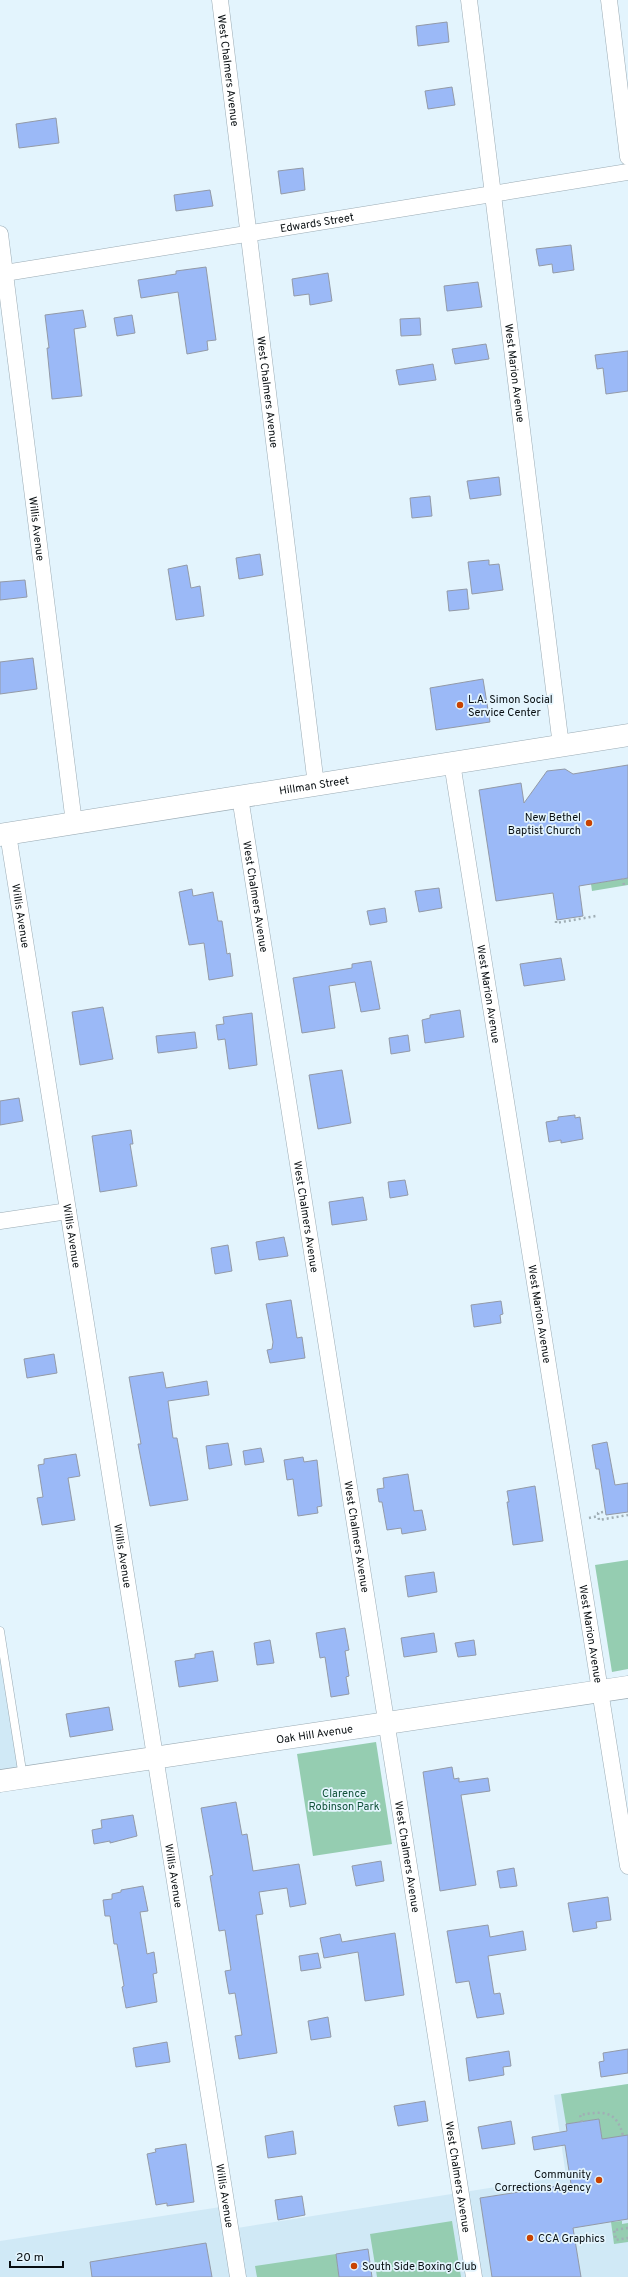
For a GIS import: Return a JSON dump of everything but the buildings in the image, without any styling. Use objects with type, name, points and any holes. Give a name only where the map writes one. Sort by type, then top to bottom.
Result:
[{"type":"street","name":"West Chalmers Avenue","points":[[220,0],[316,784]]},
{"type":"street","name":"West Marion Avenue","points":[[469,0],[561,746]]},
{"type":"street","points":[[609,0],[628,157]]},
{"type":"street","name":"Edwards Street","points":[[5,273],[628,172]]},
{"type":"street","name":"Willis Avenue","points":[[0,234],[74,823]]},
{"type":"street","name":"Hillman Street","points":[[4,834],[628,735]]},
{"type":"street","name":"West Marion Avenue","points":[[452,763],[628,1866]]},
{"type":"street","name":"West Chalmers Avenue","points":[[240,797],[474,2277]]},
{"type":"street","name":"Willis Avenue","points":[[4,834],[68,1211],[238,2277]]},
{"type":"street","points":[[0,1221],[68,1211]]},
{"type":"street","name":"Oak Hill Avenue","points":[[0,1781],[628,1687]]},
{"type":"lane","points":[[0,1631],[23,1778]]},
{"type":"path","points":[[623,878],[624,886]]},
{"type":"path","points":[[556,921],[556,923],[596,916]]},
{"type":"path","points":[[588,1518],[598,1516],[598,1513],[603,1512]]},
{"type":"path","points":[[598,1516],[599,1520],[628,1516]]},
{"type":"path","points":[[582,2122],[580,2115],[607,2114],[614,2117],[620,2124],[623,2136]]},
{"type":"path","points":[[628,2228],[614,2230],[616,2240],[628,2238]]},
{"type":"shaded area","points":[[0,1651],[23,1778],[0,1781]]},
{"type":"shaded area","points":[[628,2084],[628,2277],[0,2277],[0,2241],[227,2206],[231,2229],[566,2176],[554,2095]]},
{"type":"green space","points":[[628,878],[628,885],[592,891],[591,884]]},
{"type":"green space","points":[[628,1560],[628,1669],[612,1672],[595,1565]]},
{"type":"green space","name":"Clarence Robinson Park","points":[[376,1742],[392,1844],[313,1856],[297,1754]]},
{"type":"green space","points":[[628,2084],[628,2135],[605,2159],[599,2119],[566,2124],[561,2094]]},
{"type":"green space","points":[[452,2221],[461,2277],[377,2277],[370,2234]]},
{"type":"green space","points":[[622,2221],[622,2224],[628,2223],[628,2242],[614,2244],[611,2222]]},
{"type":"green space","points":[[336,2254],[339,2277],[257,2277],[255,2266]]},
{"type":"place","name":"L.A. Simon Social Service Center","points":[[460,705]]},
{"type":"place","name":"New Bethel Baptist Church","points":[[589,823]]},
{"type":"place","name":"Community Corrections Agency","points":[[599,2180]]},
{"type":"place","name":"CCA Graphics","points":[[530,2238]]},
{"type":"place","name":"South Side Boxing Club","points":[[354,2266]]}]
